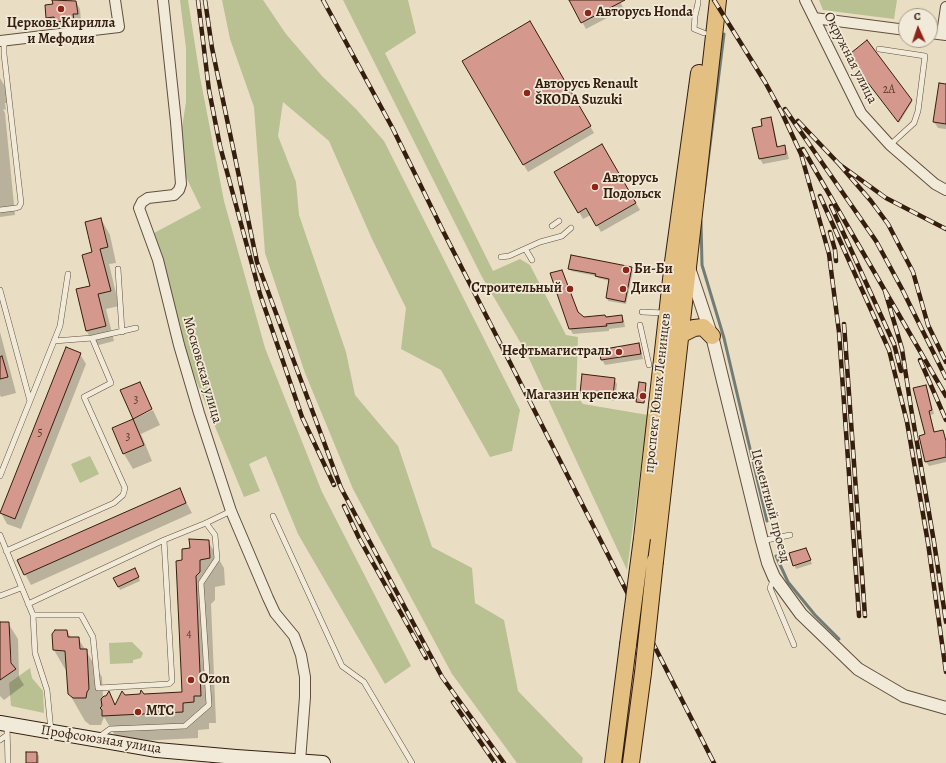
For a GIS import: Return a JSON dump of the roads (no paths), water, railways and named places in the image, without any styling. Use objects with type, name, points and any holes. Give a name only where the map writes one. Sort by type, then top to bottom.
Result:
[{"type":"main road","name":"проспект Юных Ленинцев","points":[[613,763],[642,538],[672,262],[708,0]]},
{"type":"main road","name":"проспект Юных Ленинцев","points":[[631,763],[643,673],[718,0]]},
{"type":"main road","points":[[680,335],[694,328],[703,327],[712,336]]},
{"type":"main road","name":"Профсоюзная улица","points":[[5,727],[51,732],[157,750],[323,763]]},
{"type":"street","points":[[2,40],[119,27],[116,0]]},
{"type":"street","name":"Московская улица","points":[[163,0],[176,122],[180,184],[179,190],[174,195],[148,198],[142,202],[139,208],[158,260],[179,345],[216,470],[231,511],[268,598],[275,612],[294,636],[301,655],[305,677],[305,697],[300,762]]},
{"type":"street","name":"Окружная улица","points":[[805,0],[861,113],[890,145],[935,184],[946,190]]},
{"type":"street","points":[[944,35],[946,7]]},
{"type":"street","points":[[814,18],[898,29]]},
{"type":"street","name":"Цементный проезд","points":[[678,220],[688,267],[712,336],[762,541],[768,563],[774,577],[801,614],[858,669],[904,696],[946,708]]},
{"type":"street","points":[[672,262],[688,267]]},
{"type":"lane","points":[[698,0],[694,29],[704,33]]},
{"type":"lane","points":[[0,210],[16,208],[19,207],[21,203],[2,40]]},
{"type":"lane","points":[[879,49],[925,56],[918,111],[914,123],[890,145]]},
{"type":"lane","points":[[552,226],[559,221]]},
{"type":"lane","points":[[501,257],[509,256],[526,250],[540,242],[562,236],[571,228]]},
{"type":"lane","points":[[526,250],[532,260]]},
{"type":"lane","points":[[118,269],[122,332]]},
{"type":"lane","points":[[0,476],[61,321],[68,274]]},
{"type":"lane","points":[[0,290],[30,401]]},
{"type":"lane","points":[[642,312],[667,313]]},
{"type":"lane","points":[[640,325],[649,365]]},
{"type":"lane","points":[[54,341],[92,338],[136,328]]},
{"type":"lane","points":[[6,551],[114,503],[123,496],[125,488],[84,397],[111,384],[92,338]]},
{"type":"lane","points":[[28,604],[164,540],[231,511]]},
{"type":"lane","points":[[273,516],[342,666],[364,682],[412,763]]},
{"type":"lane","points":[[95,740],[110,729],[185,726],[209,705],[201,582],[217,559],[215,535],[206,523]]},
{"type":"lane","points":[[762,541],[790,535]]},
{"type":"lane","points":[[0,538],[33,615],[35,653],[47,690],[51,732]]},
{"type":"lane","points":[[33,615],[81,615],[93,637],[98,688],[169,684],[172,682],[164,540]]},
{"type":"lane","points":[[774,577],[770,588],[794,645]]},
{"type":"lane","points":[[0,596],[21,588]]},
{"type":"lane","points":[[0,740],[5,727]]},
{"type":"lane","points":[[5,727],[8,763]]},
{"type":"waterway","points":[[704,193],[724,34]]},
{"type":"waterway","points":[[701,221],[702,265],[724,338],[767,521]]},
{"type":"waterway","points":[[776,556],[788,582],[815,615],[839,639]]},
{"type":"railway","points":[[198,0],[209,90],[220,146],[260,294],[302,417],[334,485]]},
{"type":"railway","points":[[205,0],[212,48],[257,262],[341,488],[442,677],[504,763]]},
{"type":"railway","points":[[323,0],[393,129],[442,229],[714,763]]},
{"type":"railway","points":[[714,0],[765,82],[782,113],[801,154],[829,254],[839,332],[859,616]]},
{"type":"railway","points":[[785,109],[876,241],[902,289],[946,378]]},
{"type":"railway","points":[[798,121],[839,164],[886,198],[946,229]]},
{"type":"railway","points":[[803,149],[946,396]]},
{"type":"railway","points":[[839,164],[871,201],[888,224],[913,272],[928,325],[946,362]]},
{"type":"railway","points":[[820,196],[889,350],[907,422],[928,543],[946,672]]},
{"type":"railway","points":[[831,206],[894,344],[901,371]]},
{"type":"railway","points":[[830,232],[835,250],[836,261]]},
{"type":"railway","points":[[885,291],[902,349],[946,622]]},
{"type":"railway","points":[[844,324],[865,616]]},
{"type":"railway","points":[[920,360],[946,420]]},
{"type":"railway","points":[[344,506],[359,538],[426,658]]},
{"type":"railway","points":[[453,702],[495,763]]},
{"type":"place","name":"Церковь Кирилла и Мефодия","points":[[61,9]]},
{"type":"place","name":"Авторусь Honda","points":[[588,13]]},
{"type":"place","name":"Авторусь Renault ŠKODA Suzuki","points":[[527,93]]},
{"type":"place","name":"Авторусь Подольск","points":[[595,187]]},
{"type":"place","name":"Би-Би","points":[[626,270]]},
{"type":"place","name":"Строительный","points":[[570,289]]},
{"type":"place","name":"Дикси","points":[[623,289]]},
{"type":"place","name":"Нефтьмагистраль","points":[[619,352]]},
{"type":"place","name":"Магазин крепежа","points":[[643,396]]},
{"type":"place","name":"Ozon","points":[[191,680]]},
{"type":"place","name":"МТС","points":[[138,712]]}]
